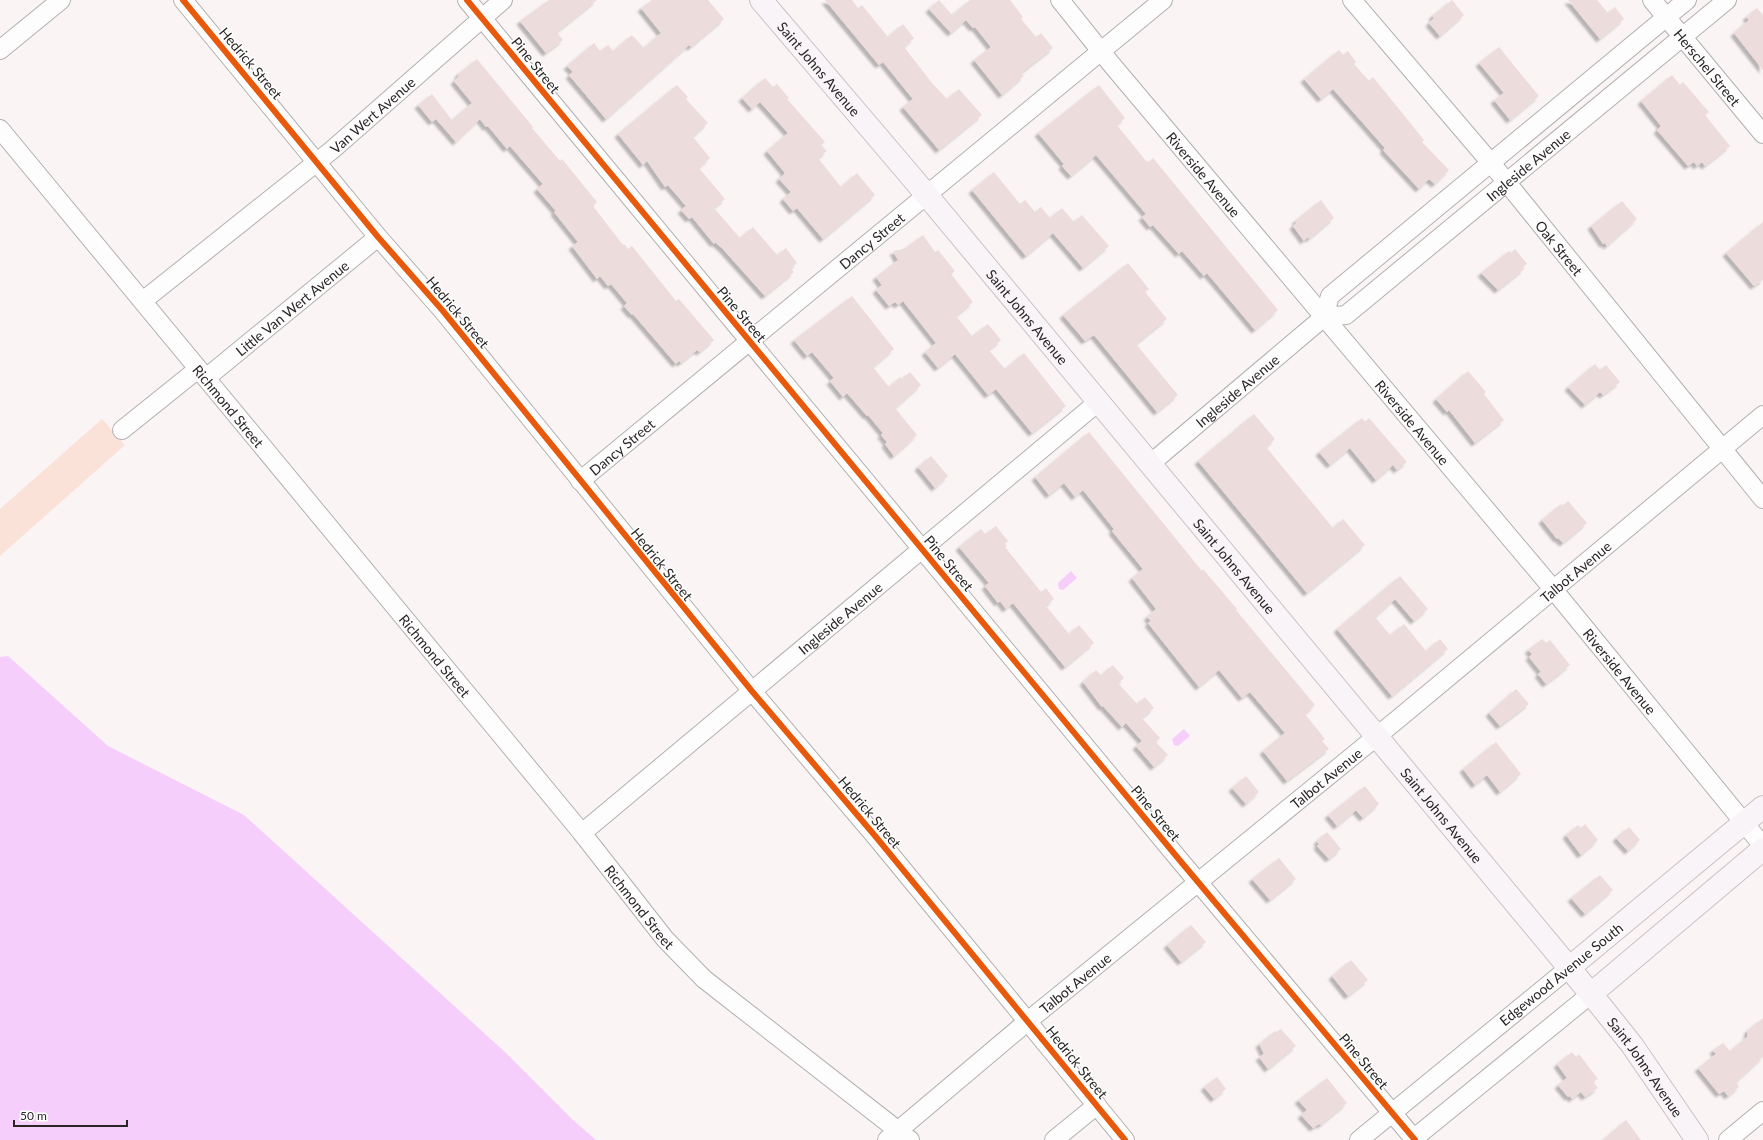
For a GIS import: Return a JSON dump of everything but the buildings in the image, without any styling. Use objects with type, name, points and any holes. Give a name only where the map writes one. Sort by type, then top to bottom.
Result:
[{"type":"main road","name":"Saint Johns Avenue","points":[[761,0],[926,195],[1591,994],[1632,1045],[1698,1140]]},
{"type":"main road","name":"Edgewood Avenue South","points":[[1569,968],[1763,807]]},
{"type":"main road","points":[[1591,994],[1763,849]]},
{"type":"street","points":[[0,50],[61,0]]},
{"type":"street","name":"Hedrick Street","points":[[183,0],[378,237],[443,311],[751,690],[876,838],[1125,1140]]},
{"type":"street","name":"Pine Street","points":[[467,0],[550,102],[1414,1140]]},
{"type":"street","name":"Van Wert Avenue","points":[[144,300],[317,161],[503,0]]},
{"type":"street","name":"Riverside Avenue","points":[[1060,0],[1553,589],[1763,846]]},
{"type":"street","name":"Dancy Street","points":[[580,481],[1163,0]]},
{"type":"street","name":"Oak Street","points":[[1352,0],[1491,163],[1763,499]]},
{"type":"street","name":"Herschel Street","points":[[1652,0],[1763,134]]},
{"type":"street","name":"Ingleside Avenue","points":[[1150,464],[1324,317],[1330,296],[1687,0]]},
{"type":"street","name":"Ingleside Avenue","points":[[1324,317],[1346,315],[1727,0]]},
{"type":"street","name":"Richmond Street","points":[[0,128],[144,300],[202,373],[582,833],[665,939],[704,979],[899,1137]]},
{"type":"street","name":"Little Van Wert Avenue","points":[[202,373],[378,237]]},
{"type":"street","points":[[122,430],[202,373]]},
{"type":"street","name":"Ingleside Avenue","points":[[582,833],[751,690],[1098,402]]},
{"type":"street","name":"Talbot Avenue","points":[[899,1137],[1028,1022],[1763,415]]},
{"type":"street","name":"Edgewood Avenue South","points":[[1359,1140],[1569,968]]},
{"type":"street","points":[[1414,1140],[1591,994]]},
{"type":"street","points":[[1054,1140],[1097,1105]]},
{"type":"street","points":[[1728,1140],[1763,1111]]},
{"type":"shaded area","points":[[102,419],[125,445],[0,556],[0,509]]},
{"type":"shaded area","points":[[1071,571],[1077,578],[1063,590],[1059,589],[1058,583]]},
{"type":"shaded area","points":[[8,656],[108,746],[244,815],[505,1052],[573,1120],[596,1140],[0,1140],[0,657]]},
{"type":"shaded area","points":[[1184,729],[1190,736],[1178,746],[1174,745],[1172,739]]},
{"type":"cycle path","points":[[183,0],[378,237],[443,311],[751,690],[876,837],[1125,1140]]},
{"type":"cycle path","points":[[467,0],[1182,863],[1415,1140]]}]
